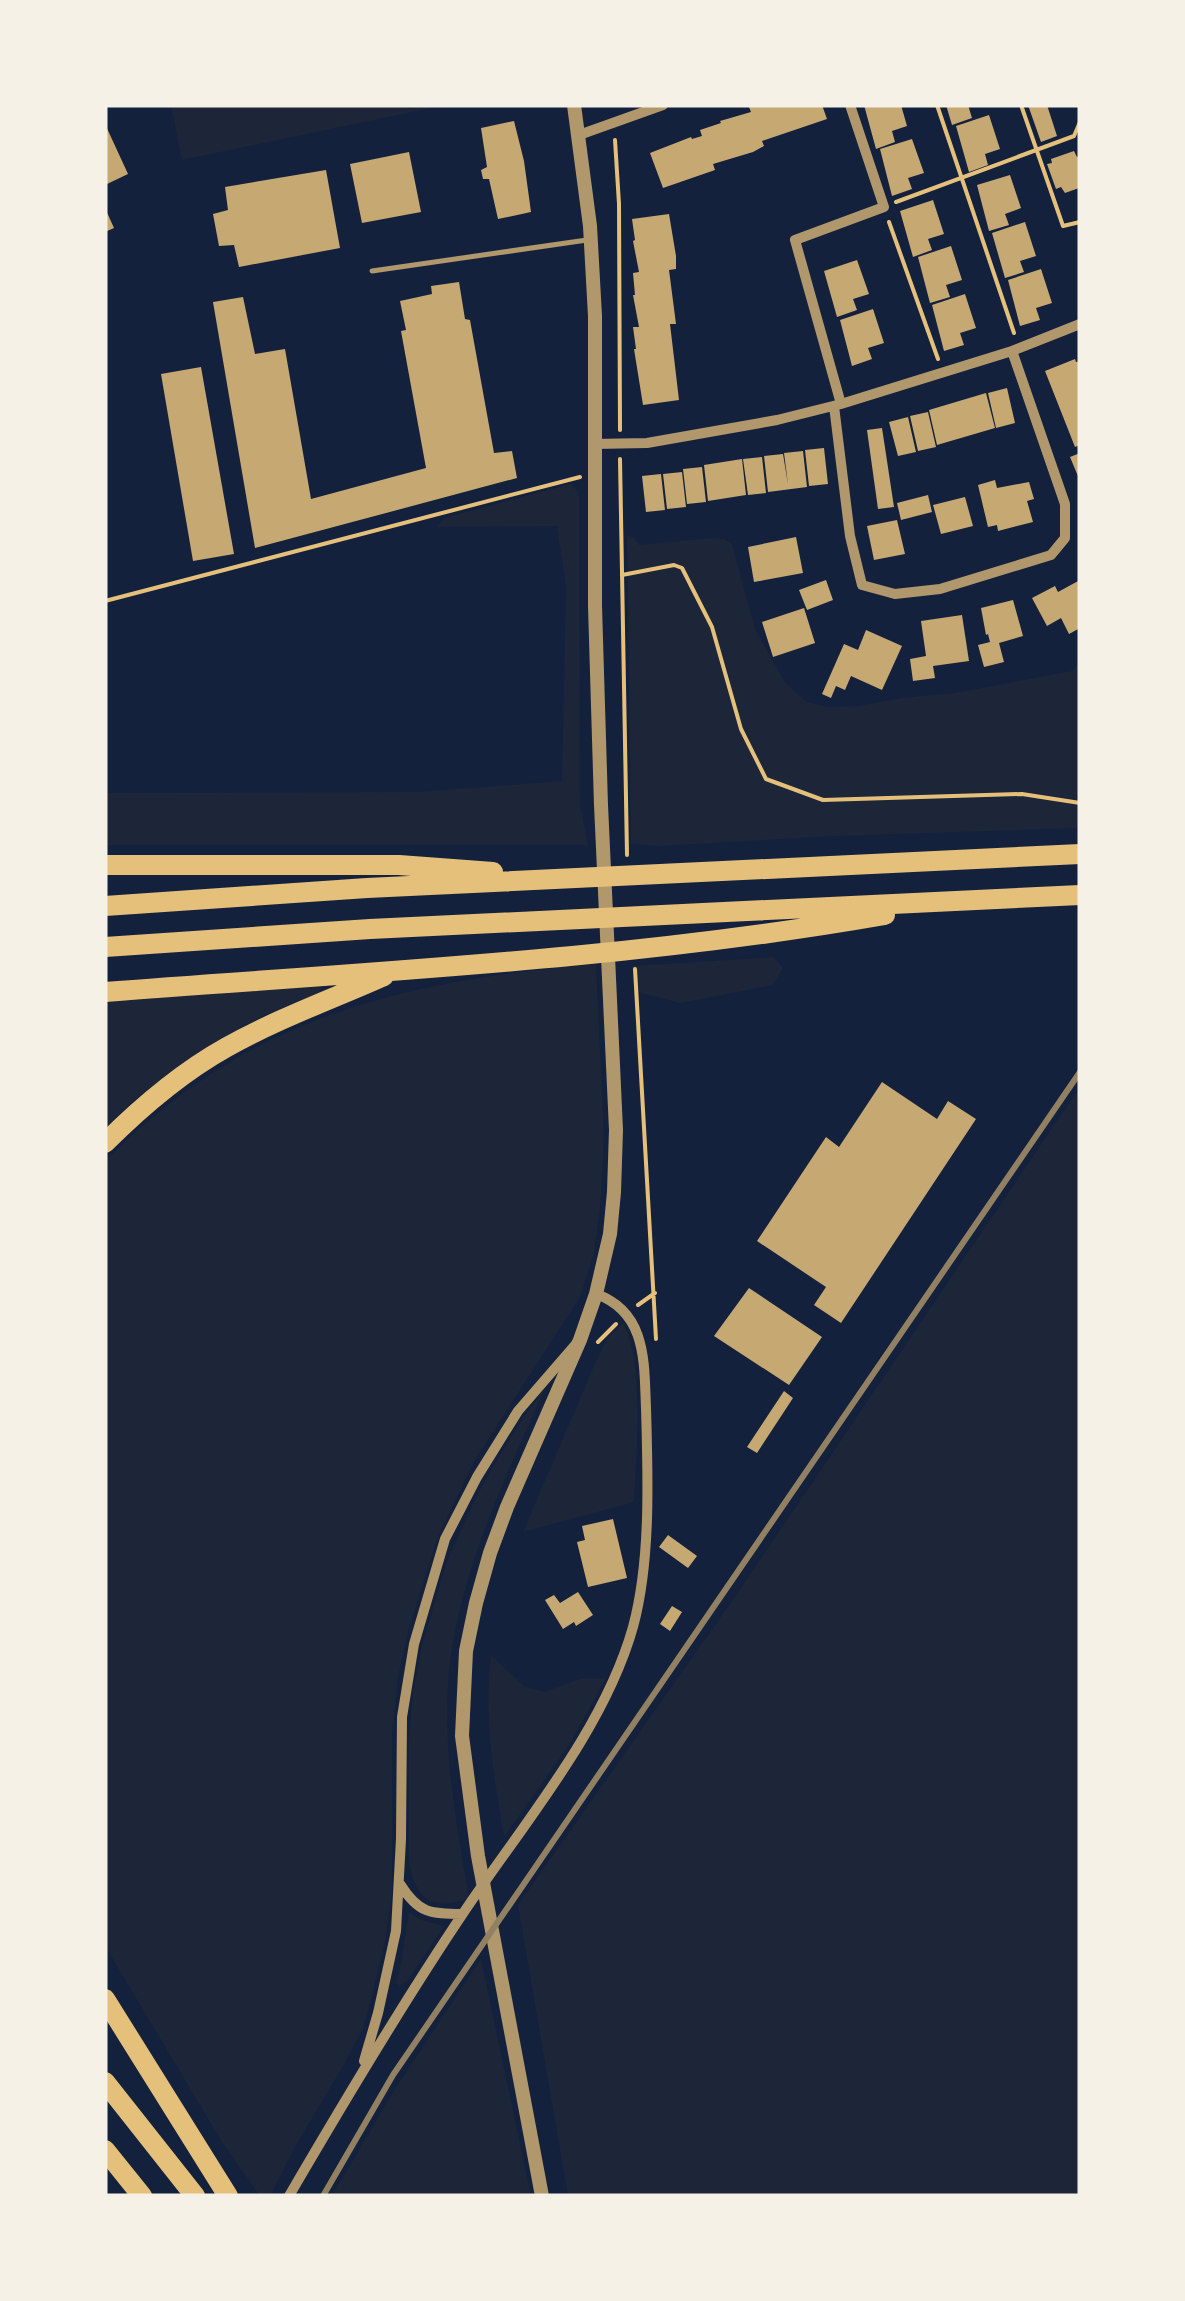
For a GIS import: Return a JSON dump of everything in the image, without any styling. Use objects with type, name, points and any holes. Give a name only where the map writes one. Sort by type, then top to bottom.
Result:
[{"type":"highway","points":[[105,906],[367,888],[1080,854]]},
{"type":"highway","points":[[105,866],[399,865],[585,880]]},
{"type":"highway","points":[[105,948],[370,929],[1080,895]]},
{"type":"highway","points":[[105,992],[570,956],[792,930],[965,902]]},
{"type":"highway","points":[[105,1144],[191,1069],[228,1046],[399,970]]},
{"type":"highway","points":[[105,1999],[228,2196]]},
{"type":"highway","points":[[105,2082],[195,2196]]},
{"type":"highway","points":[[105,2150],[142,2196]]},
{"type":"street","points":[[542,2196],[478,1856],[462,1736],[466,1652],[490,1553],[580,1340],[610,1234],[616,1130],[600,805],[595,316],[591,240],[574,105]]},
{"type":"street","points":[[578,136],[663,105]]},
{"type":"street","points":[[850,105],[884,207],[795,240],[838,405],[850,536],[862,585],[895,594],[940,590],[1052,555],[1065,538],[1065,504],[1016,350]]},
{"type":"street","points":[[594,444],[647,443],[838,405],[1016,350],[1080,324]]},
{"type":"street","points":[[289,2196],[462,1914],[544,1796],[606,1697],[632,1630],[643,1570],[647,1440],[644,1362],[627,1312],[596,1294]]},
{"type":"street","points":[[361,2074],[396,1930],[406,1679],[445,1539],[512,1420],[530,1394],[580,1340]]},
{"type":"street","points":[[400,1883],[408,1897],[424,1910],[462,1914]]},
{"type":"lane","points":[[372,271],[591,240]]},
{"type":"path","points":[[937,105],[1016,350]]},
{"type":"path","points":[[1020,105],[1063,226],[1080,222]]},
{"type":"path","points":[[614,122],[619,204],[620,443]]},
{"type":"path","points":[[943,373],[884,207],[1074,136],[1080,122]]},
{"type":"path","points":[[105,600],[595,474]]},
{"type":"path","points":[[622,575],[674,565],[682,568],[712,627],[741,730],[766,779],[823,800],[1022,794],[1080,803]]},
{"type":"path","points":[[594,1347],[627,1312],[655,1293],[656,1347]]},
{"type":"shaded area","points":[[171,105],[446,105],[182,160]]},
{"type":"shaded area","points":[[571,484],[579,493],[580,804],[588,845],[105,845],[105,793],[419,792],[562,781],[566,587],[557,526],[437,527],[444,518]]},
{"type":"shaded area","points":[[627,536],[634,537],[639,545],[713,538],[732,544],[755,629],[786,684],[807,702],[828,707],[858,706],[955,693],[1072,671],[1080,661],[1080,828],[631,844]]},
{"type":"shaded area","points":[[774,957],[783,968],[773,985],[680,1003],[634,991],[633,966]]},
{"type":"shaded area","points":[[596,964],[604,1138],[594,1253],[580,1297],[474,1461],[437,1539],[398,1677],[392,1735],[392,1894],[372,1996],[363,2028],[342,2068],[270,2196],[260,2196],[222,2142],[105,1946],[105,1162],[155,1115],[221,1068],[270,1040],[321,1018],[427,988]]},
{"type":"shaded area","points":[[320,986],[321,993],[232,1032],[179,1065],[105,1127],[105,1001]]},
{"type":"shaded area","points":[[1080,1087],[1080,2196],[568,2196],[518,1905],[737,1594]]},
{"type":"shaded area","points":[[623,1323],[630,1340],[637,1384],[634,1502],[523,1532],[597,1359],[607,1339]]},
{"type":"shaded area","points":[[547,1384],[487,1524],[455,1633],[447,1699],[449,1756],[469,1898],[435,1903],[420,1893],[409,1860],[409,1739],[422,1645],[446,1564],[477,1495]]},
{"type":"shaded area","points":[[491,1655],[525,1687],[545,1692],[579,1679],[606,1678],[571,1742],[504,1837],[489,1723]]},
{"type":"shaded area","points":[[409,1912],[444,1926],[407,1981],[399,1986],[396,1982]]},
{"type":"shaded area","points":[[481,1959],[531,2196],[332,2196],[395,2089]]},
{"type":"building","points":[[822,105],[827,119],[762,141],[764,146],[753,152],[713,164],[715,170],[663,188],[650,153],[702,136],[700,130],[751,112],[749,107]]},
{"type":"building","points":[[864,105],[901,105],[907,126],[892,131],[895,142],[876,149]]},
{"type":"building","points":[[946,105],[968,105],[972,118],[952,125]]},
{"type":"building","points":[[1028,105],[1047,105],[1057,136],[1041,142]]},
{"type":"building","points":[[989,115],[1000,149],[985,154],[988,165],[969,172],[956,126]]},
{"type":"building","points":[[514,121],[531,212],[498,219],[489,179],[483,179],[481,170],[487,167],[481,128]]},
{"type":"building","points":[[105,124],[128,174],[105,185]]},
{"type":"building","points":[[912,139],[924,173],[908,178],[912,189],[892,196],[880,149]]},
{"type":"building","points":[[1074,151],[1080,156],[1079,188],[1065,193],[1061,187],[1056,189],[1047,164]]},
{"type":"building","points":[[409,152],[421,212],[362,223],[350,164]]},
{"type":"building","points":[[326,170],[340,248],[239,267],[234,245],[219,246],[213,214],[228,210],[225,187]]},
{"type":"building","points":[[1010,175],[1021,208],[1005,214],[1009,225],[989,231],[977,185]]},
{"type":"building","points":[[933,200],[944,234],[928,239],[932,250],[913,257],[900,211]]},
{"type":"building","points":[[105,208],[114,228],[105,232]]},
{"type":"building","points":[[669,214],[676,256],[676,269],[669,270],[676,324],[670,324],[679,400],[643,405],[634,349],[633,327],[639,327],[633,273],[639,272],[632,219]]},
{"type":"building","points":[[1025,222],[1036,256],[1020,261],[1024,272],[1005,278],[992,233]]},
{"type":"building","points":[[951,246],[962,280],[946,285],[950,297],[930,303],[918,257]]},
{"type":"building","points":[[857,260],[869,294],[853,299],[857,310],[837,317],[824,271]]},
{"type":"building","points":[[1041,269],[1052,303],[1036,308],[1040,320],[1020,326],[1008,280]]},
{"type":"building","points":[[459,282],[465,319],[470,320],[494,453],[512,451],[517,478],[255,548],[213,302],[243,297],[255,354],[285,349],[311,499],[426,468],[401,331],[406,330],[400,301],[432,294],[431,286]]},
{"type":"building","points":[[965,294],[976,328],[960,333],[964,345],[944,351],[932,305]]},
{"type":"building","points":[[873,309],[884,343],[868,348],[872,359],[852,366],[840,320]]},
{"type":"building","points":[[1075,359],[1080,361],[1080,445],[1075,447],[1045,371]]},
{"type":"building","points":[[201,367],[234,554],[193,561],[161,374]]},
{"type":"building","points":[[1007,388],[1015,423],[996,428],[988,393]]},
{"type":"building","points":[[986,393],[995,428],[937,445],[929,410]]},
{"type":"building","points":[[928,412],[936,447],[918,451],[910,416]]},
{"type":"building","points":[[908,417],[916,452],[898,456],[889,422]]},
{"type":"building","points":[[882,428],[894,507],[878,509],[867,430]]},
{"type":"building","points":[[824,448],[828,484],[809,486],[805,450]]},
{"type":"building","points":[[803,451],[807,487],[768,492],[764,456],[783,454],[788,484],[784,453]]},
{"type":"building","points":[[1080,453],[1080,481],[1070,457]]},
{"type":"building","points":[[762,457],[766,493],[748,495],[743,459]]},
{"type":"building","points":[[742,459],[746,495],[708,501],[704,465]]},
{"type":"building","points":[[702,467],[706,502],[687,504],[683,469]]},
{"type":"building","points":[[682,472],[686,507],[667,509],[663,474]]},
{"type":"building","points":[[661,474],[665,510],[646,512],[642,476]]},
{"type":"building","points":[[995,480],[997,488],[1029,482],[1034,499],[1027,501],[1033,522],[998,531],[997,525],[988,527],[978,485]]},
{"type":"building","points":[[928,495],[932,512],[901,520],[897,503]]},
{"type":"building","points":[[965,497],[973,526],[941,534],[933,505]]},
{"type":"building","points":[[897,520],[905,554],[874,560],[867,526]]},
{"type":"building","points":[[796,537],[803,573],[754,582],[748,547]]},
{"type":"building","points":[[826,580],[833,600],[807,610],[799,590]]},
{"type":"building","points":[[1080,580],[1080,628],[1069,634],[1061,618],[1047,626],[1032,598],[1055,586],[1058,592]]},
{"type":"building","points":[[1013,600],[1023,636],[999,643],[1004,662],[984,667],[978,645],[990,642],[981,608]]},
{"type":"building","points":[[804,608],[815,643],[773,657],[762,622]]},
{"type":"building","points":[[962,615],[969,661],[933,666],[935,678],[913,681],[910,659],[926,656],[921,621]]},
{"type":"building","points":[[866,630],[902,646],[882,690],[851,676],[845,690],[836,686],[831,698],[822,694],[844,644],[858,650]]},
{"type":"building","points":[[882,1082],[937,1119],[948,1101],[976,1119],[841,1323],[814,1305],[826,1287],[757,1241],[826,1137],[839,1147]]},
{"type":"building","points":[[749,1288],[822,1337],[789,1385],[714,1336]]},
{"type":"building","points":[[784,1391],[793,1398],[757,1453],[747,1447]]},
{"type":"building","points":[[613,1519],[627,1578],[588,1587],[577,1542],[585,1540],[582,1526]]},
{"type":"building","points":[[668,1535],[697,1556],[688,1568],[659,1547]]},
{"type":"building","points":[[578,1592],[593,1615],[563,1629],[545,1600],[554,1595],[560,1603]]},
{"type":"building","points":[[672,1606],[682,1612],[670,1631],[660,1624]]},
{"type":"railway","points":[[323,2196],[393,2075],[1080,1072]]}]
